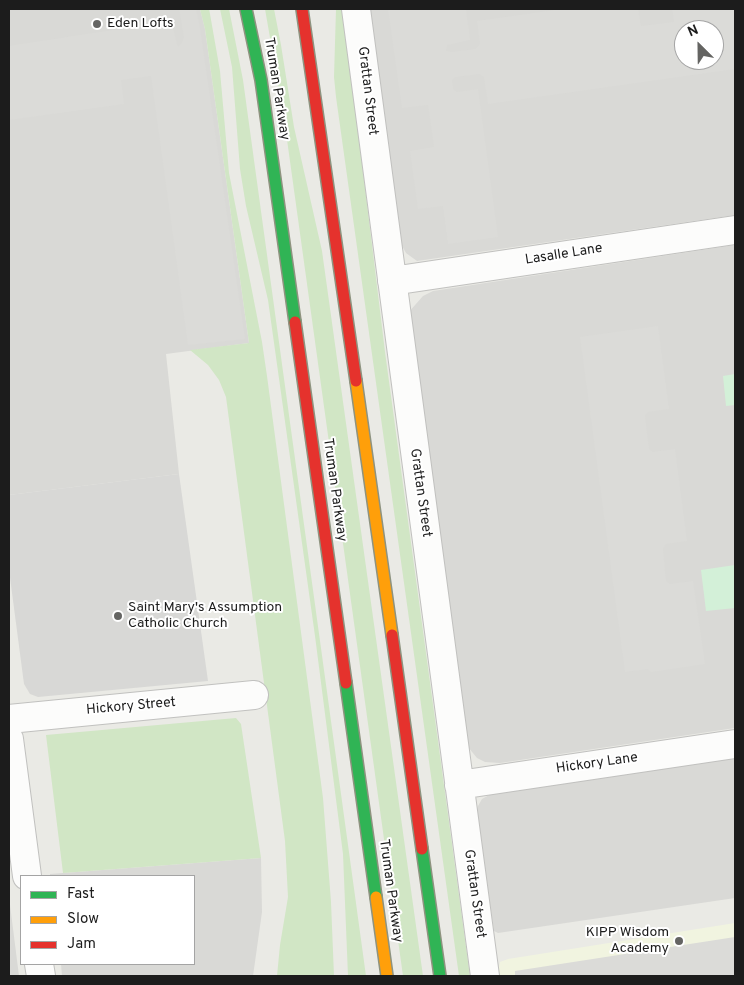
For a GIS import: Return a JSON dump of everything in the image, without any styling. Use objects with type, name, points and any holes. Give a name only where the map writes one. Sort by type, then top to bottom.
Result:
[{"type":"main road","name":"Truman Parkway","points":[[246,9],[261,80],[387,976]]},
{"type":"main road","points":[[302,9],[309,46],[440,976]]},
{"type":"main road","points":[[309,46],[317,22]]},
{"type":"street","name":"Grattan Street","points":[[356,9],[485,976]]},
{"type":"street","name":"Lasalle Lane","points":[[392,281],[735,230]]},
{"type":"street","name":"Hickory Street","points":[[9,718],[254,695]]},
{"type":"street","points":[[9,739],[27,875]]},
{"type":"street","name":"Hickory Lane","points":[[459,785],[735,744]]},
{"type":"shaded area","points":[[9,9],[200,9],[205,29],[249,343],[166,354],[179,474],[9,495]]},
{"type":"shaded area","points":[[179,9],[196,9],[200,28],[245,339],[188,345],[151,76],[121,80],[124,104],[9,120],[9,46],[171,21],[178,47],[184,37]]},
{"type":"shaded area","points":[[366,9],[735,9],[735,215],[417,261],[406,253],[400,242]]},
{"type":"shaded area","points":[[388,9],[466,9],[470,40],[447,45],[446,51],[452,52],[475,49],[480,44],[477,21],[562,9],[638,9],[641,26],[674,22],[672,9],[735,9],[735,69],[488,104],[484,77],[479,74],[456,77],[452,80],[453,89],[457,92],[478,89],[498,237],[448,244],[443,206],[418,209],[410,151],[434,147],[428,105],[402,108]]},
{"type":"shaded area","points":[[735,245],[735,728],[500,763],[485,762],[477,758],[468,747],[408,313],[423,296],[433,291]]},
{"type":"shaded area","points":[[658,326],[669,409],[648,412],[645,416],[649,449],[653,452],[675,449],[687,541],[666,544],[663,549],[666,581],[670,584],[693,581],[705,664],[651,672],[648,669],[625,672],[580,337]]},
{"type":"shaded area","points":[[735,374],[735,405],[726,406],[723,376]]},
{"type":"shaded area","points":[[179,474],[208,681],[38,697],[30,694],[24,684],[9,570],[9,495]]},
{"type":"shaded area","points":[[735,565],[735,608],[706,611],[701,570]]},
{"type":"shaded area","points":[[735,757],[735,898],[498,933],[494,931],[477,813],[482,799],[491,794]]},
{"type":"shaded area","points":[[261,858],[262,912],[253,976],[62,976],[61,965],[195,965],[195,875],[50,874]]},
{"type":"shaded area","points":[[9,897],[19,976],[9,976]]},
{"type":"shaded area","name":"KIPP Wisdom Academy","points":[[735,923],[735,976],[499,976],[500,962],[508,959]]},
{"type":"shaded area","points":[[735,937],[735,976],[515,976],[515,971]]},
{"type":"green space","points":[[200,9],[209,9],[210,14],[220,71],[229,173],[267,376],[323,798],[331,902],[334,976],[277,976],[288,897],[285,841],[226,397],[219,380],[208,365],[190,350],[249,343],[205,29]]},
{"type":"green space","points":[[220,9],[229,9],[243,80],[366,976],[348,976],[343,854],[315,636],[268,300],[246,206],[240,169],[232,67]]},
{"type":"green space","points":[[265,9],[274,9],[294,127],[322,251],[423,976],[403,976],[284,118]]},
{"type":"green space","points":[[336,9],[346,9],[352,80],[385,352],[470,976],[459,976],[336,97],[334,77]]},
{"type":"green space","points":[[236,718],[241,724],[261,858],[63,873],[46,735]]},
{"type":"traffic: fast","points":[[246,9],[261,80],[295,322]]},
{"type":"traffic: fast","points":[[346,683],[376,897]]},
{"type":"traffic: fast","points":[[422,849],[440,976]]},
{"type":"traffic: slow","points":[[356,381],[392,635]]},
{"type":"traffic: slow","points":[[376,897],[387,976]]},
{"type":"traffic: jam","points":[[302,9],[356,381]]},
{"type":"traffic: jam","points":[[295,322],[346,683]]},
{"type":"traffic: jam","points":[[392,635],[422,849]]},
{"type":"place","name":"Eden Lofts","points":[[97,24]]},
{"type":"place","name":"Saint Mary's Assumption Catholic Church","points":[[118,616]]},
{"type":"place","name":"KIPP Wisdom Academy","points":[[679,941]]}]
